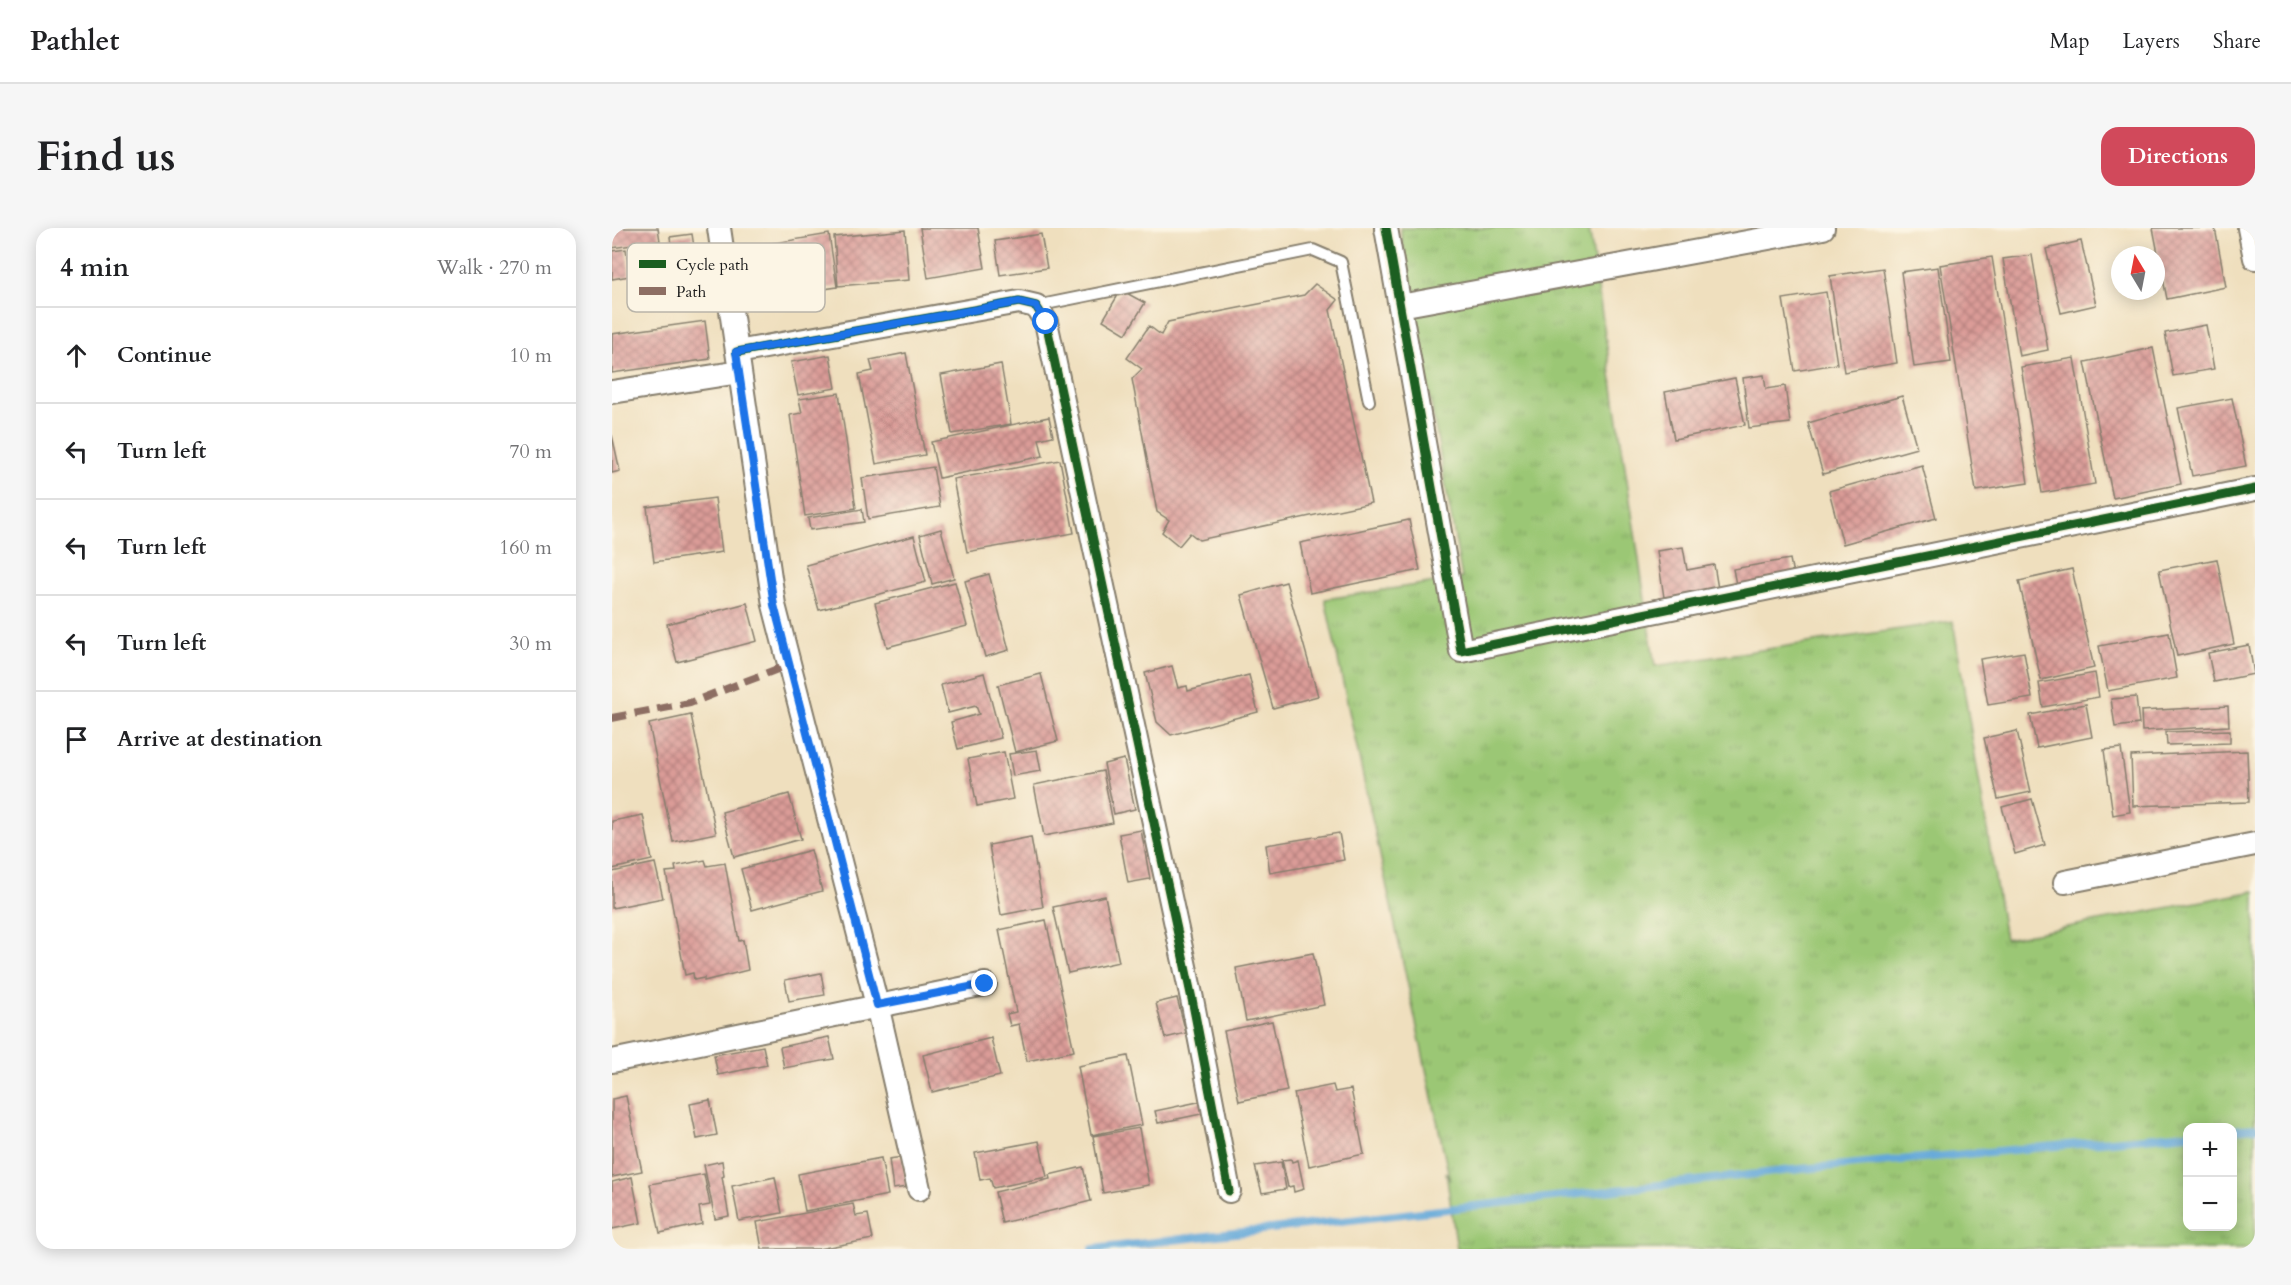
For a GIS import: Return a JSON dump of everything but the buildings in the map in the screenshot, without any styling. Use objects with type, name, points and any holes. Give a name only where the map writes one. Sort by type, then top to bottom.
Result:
[{"type":"street","points":[[719,228],[721,243]]},
{"type":"street","points":[[1386,228],[1461,651],[2255,489]]},
{"type":"street","points":[[1401,306],[1822,228]]},
{"type":"street","points":[[2249,228],[2255,258]]},
{"type":"street","points":[[612,392],[738,362],[1019,302],[1036,306],[1046,322],[1192,999],[1229,1191]]},
{"type":"street","points":[[731,312],[774,605],[877,1005],[919,1190]]},
{"type":"street","points":[[2065,882],[2255,844]]},
{"type":"street","points":[[612,1061],[985,984]]},
{"type":"lane","points":[[1036,306],[1313,250],[1341,262],[1369,401]]},
{"type":"green space","points":[[1400,228],[1589,228],[1655,666],[1953,621],[2005,939],[2255,891],[2255,1249],[1457,1249],[1446,1172],[1450,1181],[1325,599],[1462,578]]},
{"type":"waterway","points":[[2237,1130],[2255,1128]]},
{"type":"waterway","points":[[1093,1249],[1801,1169],[2183,1134]]},
{"type":"marked path","points":[[612,718],[690,703],[788,665]]},
{"type":"cycle path","points":[[1386,228],[1461,651],[2255,489]]},
{"type":"cycle path","points":[[737,352],[1019,302],[1036,306],[1046,322],[1192,999],[1229,1191]]},
{"type":"route","points":[[985,984],[877,1005],[774,605],[736,352],[1019,302],[1036,306],[1046,322]]}]
